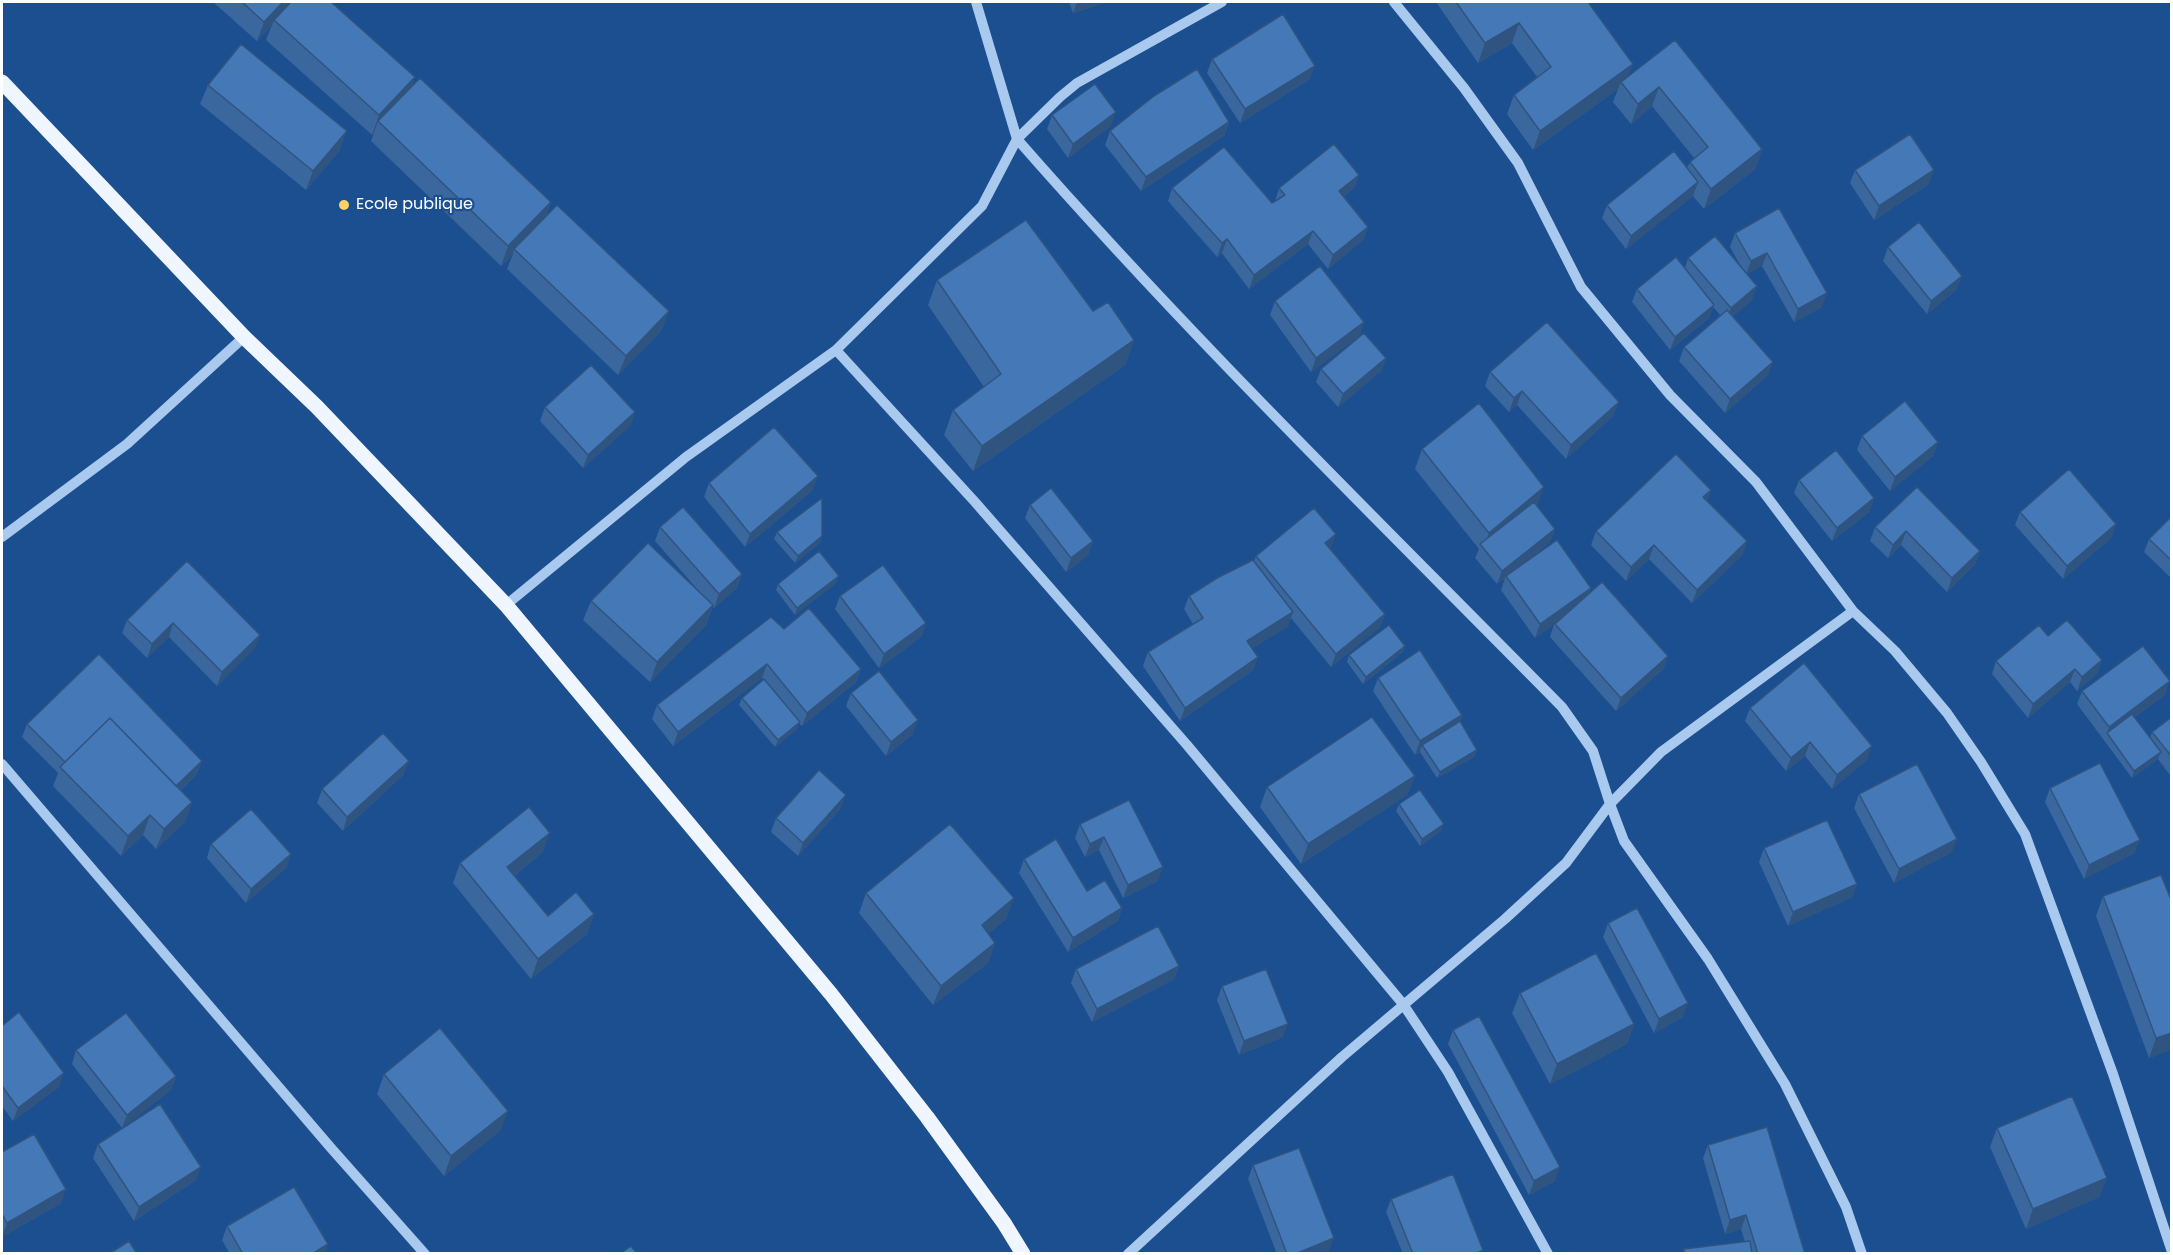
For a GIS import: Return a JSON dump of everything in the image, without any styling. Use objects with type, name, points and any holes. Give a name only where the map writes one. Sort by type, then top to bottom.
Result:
[{"type":"main road","points":[[2,82],[244,336],[317,407],[506,605],[831,994],[927,1117],[1004,1223],[1023,1254]]},
{"type":"street","points":[[976,2],[1017,139],[1160,296],[1318,462],[1562,707],[1593,751],[1624,841],[1708,959],[1785,1084],[1846,1207],[1862,1254]]},
{"type":"street","points":[[506,605],[686,456],[836,350],[982,206],[1017,139],[1060,97],[1077,83],[1222,2]]},
{"type":"street","points":[[1394,2],[1464,88],[1518,163],[1581,287],[1670,395],[1756,482],[1853,611],[1895,651],[1947,713],[1981,762],[2025,834],[2113,1074],[2172,1252]]},
{"type":"street","points":[[2,537],[127,444],[244,336]]},
{"type":"street","points":[[836,350],[975,502],[1187,745],[1403,1004],[1448,1072],[1548,1254]]},
{"type":"street","points":[[1128,1254],[1342,1057],[1496,927],[1566,863],[1610,804],[1661,752],[1853,611]]},
{"type":"street","points":[[2,764],[331,1148],[425,1254]]},
{"type":"building","points":[[242,2],[283,2],[264,22]]},
{"type":"building","points":[[291,2],[331,2],[415,77],[379,115],[274,20]]},
{"type":"building","points":[[1456,2],[1588,2],[1633,64],[1540,131],[1514,95],[1551,67],[1519,23],[1485,43]]},
{"type":"building","points":[[1283,14],[1315,66],[1245,109],[1212,59]]},
{"type":"building","points":[[1675,40],[1762,149],[1711,189],[1690,162],[1708,147],[1659,87],[1638,104],[1621,82]]},
{"type":"building","points":[[241,44],[347,131],[313,171],[208,85]]},
{"type":"building","points":[[1197,69],[1229,122],[1146,177],[1110,131],[1154,96]]},
{"type":"building","points":[[420,78],[551,202],[508,246],[378,121]]},
{"type":"building","points":[[1095,84],[1116,112],[1073,144],[1052,115]]},
{"type":"building","points":[[1910,134],[1934,170],[1879,206],[1855,170]]},
{"type":"building","points":[[1334,144],[1359,175],[1339,191],[1368,227],[1333,255],[1313,231],[1254,275],[1227,239],[1222,243],[1172,188],[1224,147],[1272,203],[1285,195],[1279,188]]},
{"type":"building","points":[[1674,151],[1698,182],[1631,236],[1607,205]]},
{"type":"building","points":[[557,205],[669,311],[626,356],[514,249]]},
{"type":"building","points":[[1779,208],[1827,293],[1798,309],[1767,253],[1751,261],[1735,233]]},
{"type":"building","points":[[1026,220],[1093,311],[1108,302],[1134,340],[982,446],[953,410],[1001,374],[937,280]]},
{"type":"building","points":[[1919,222],[1962,276],[1931,301],[1888,247]]},
{"type":"building","points":[[1715,236],[1757,286],[1731,308],[1688,258]]},
{"type":"building","points":[[1676,257],[1714,305],[1675,337],[1637,289]]},
{"type":"building","points":[[1320,266],[1364,322],[1316,358],[1275,301]]},
{"type":"building","points":[[1727,310],[1773,362],[1730,399],[1684,347]]},
{"type":"building","points":[[1547,322],[1619,402],[1571,445],[1522,391],[1514,398],[1490,372]]},
{"type":"building","points":[[1364,333],[1386,358],[1343,394],[1321,369]]},
{"type":"building","points":[[591,365],[635,412],[588,455],[545,407]]},
{"type":"building","points":[[1905,401],[1938,442],[1895,477],[1862,436]]},
{"type":"building","points":[[1479,403],[1544,487],[1489,533],[1422,449]]},
{"type":"building","points":[[774,427],[818,476],[750,534],[709,483]]},
{"type":"building","points":[[1836,450],[1874,498],[1837,528],[1799,480]]},
{"type":"building","points":[[1676,454],[1711,490],[1703,497],[1747,541],[1697,590],[1654,545],[1631,567],[1596,531]]},
{"type":"building","points":[[2069,469],[2116,524],[2067,566],[2020,512]]},
{"type":"building","points":[[1917,487],[1980,551],[1952,578],[1906,531],[1893,545],[1875,527]]},
{"type":"building","points":[[1051,488],[1093,541],[1071,558],[1030,505]]},
{"type":"building","points":[[822,498],[822,536],[798,556],[777,532]]},
{"type":"building","points":[[1534,502],[1555,529],[1502,571],[1480,544]]},
{"type":"building","points":[[683,507],[742,574],[719,594],[660,527]]},
{"type":"building","points":[[1314,508],[1336,534],[1325,543],[1385,614],[1336,654],[1256,556]]},
{"type":"building","points":[[2172,516],[2172,561],[2149,539]]},
{"type":"building","points":[[1557,540],[1591,588],[1540,624],[1506,576]]},
{"type":"building","points":[[648,543],[713,605],[657,662],[591,601]]},
{"type":"building","points":[[819,551],[839,576],[797,608],[778,584]]},
{"type":"building","points":[[1253,560],[1293,612],[1247,641],[1258,657],[1185,708],[1148,652],[1203,618],[1189,596],[1217,578]]},
{"type":"building","points":[[187,561],[260,635],[222,672],[173,623],[152,644],[127,620]]},
{"type":"building","points":[[883,565],[926,623],[884,654],[840,596]]},
{"type":"building","points":[[1602,582],[1668,656],[1621,698],[1555,624]]},
{"type":"building","points":[[809,608],[861,669],[807,713],[767,664],[678,732],[657,705],[771,617],[784,629]]},
{"type":"building","points":[[2067,620],[2102,660],[2082,677],[2075,669],[2033,704],[1996,661],[2039,625],[2048,636]]},
{"type":"building","points":[[1389,625],[1405,646],[1366,677],[1349,655]]},
{"type":"building","points":[[2143,646],[2170,681],[2109,727],[2082,691]]},
{"type":"building","points":[[1420,650],[1462,715],[1420,741],[1378,678]]},
{"type":"building","points":[[99,654],[202,761],[176,786],[110,718],[65,762],[27,724]]},
{"type":"building","points":[[1804,663],[1872,746],[1837,775],[1810,742],[1791,758],[1750,708]]},
{"type":"building","points":[[879,671],[918,720],[891,742],[851,693]]},
{"type":"building","points":[[764,679],[800,722],[778,740],[742,698]]},
{"type":"building","points":[[2132,714],[2161,752],[2134,771],[2107,733]]},
{"type":"building","points":[[1372,717],[1415,776],[1308,844],[1267,787]]},
{"type":"building","points":[[2172,717],[2172,757],[2152,732]]},
{"type":"building","points":[[110,718],[192,802],[164,829],[150,815],[128,836],[60,767]]},
{"type":"building","points":[[1460,721],[1477,750],[1440,772],[1422,745]]},
{"type":"building","points":[[383,733],[409,761],[347,817],[322,789]]},
{"type":"building","points":[[2100,763],[2140,840],[2089,865],[2050,788]]},
{"type":"building","points":[[1917,764],[1957,839],[1899,869],[1859,794]]},
{"type":"building","points":[[819,770],[846,795],[803,843],[776,818]]},
{"type":"building","points":[[1420,790],[1444,824],[1422,839],[1399,804]]},
{"type":"building","points":[[1129,800],[1163,867],[1128,885],[1104,837],[1090,844],[1080,824]]},
{"type":"building","points":[[529,807],[550,833],[507,867],[548,916],[576,892],[594,914],[538,959],[460,863]]},
{"type":"building","points":[[251,809],[291,854],[251,889],[211,844]]},
{"type":"building","points":[[1827,820],[1857,884],[1793,912],[1764,848]]},
{"type":"building","points":[[950,824],[1014,898],[982,925],[995,943],[941,986],[866,893]]},
{"type":"building","points":[[1056,839],[1087,891],[1105,880],[1122,908],[1073,938],[1024,859]]},
{"type":"building","points":[[2161,875],[2172,902],[2172,1033],[2156,1038],[2103,896]]},
{"type":"building","points":[[1637,908],[1688,1003],[1659,1019],[1608,923]]},
{"type":"building","points":[[1158,926],[1179,966],[1097,1009],[1076,969]]},
{"type":"building","points":[[1596,953],[1634,1024],[1557,1064],[1520,993]]},
{"type":"building","points":[[1266,969],[1288,1024],[1244,1041],[1222,986]]},
{"type":"building","points":[[19,1012],[64,1073],[18,1108],[2,1086],[2,1026]]},
{"type":"building","points":[[126,1013],[176,1076],[127,1115],[76,1050]]},
{"type":"building","points":[[1479,1016],[1560,1167],[1534,1181],[1453,1030]]},
{"type":"building","points":[[440,1028],[508,1111],[451,1156],[384,1074]]},
{"type":"building","points":[[2072,1096],[2107,1178],[2033,1209],[1997,1128]]},
{"type":"building","points":[[160,1104],[201,1167],[139,1207],[98,1144]]},
{"type":"building","points":[[1767,1127],[1805,1254],[1758,1254],[1746,1215],[1730,1220],[1708,1145]]},
{"type":"building","points":[[34,1134],[66,1189],[7,1223],[2,1214],[2,1152]]},
{"type":"building","points":[[1299,1148],[1334,1238],[1295,1254],[1287,1254],[1253,1165]]},
{"type":"building","points":[[1453,1174],[1483,1250],[1475,1254],[1413,1254],[1391,1199]]},
{"type":"building","points":[[294,1187],[328,1244],[312,1254],[243,1254],[227,1226]]},
{"type":"building","points":[[129,1241],[137,1254],[109,1254]]},
{"type":"building","points":[[1750,1241],[1752,1254],[1685,1254],[1684,1249]]},
{"type":"building","points":[[631,1246],[637,1254],[620,1254]]},
{"type":"place","name":"Ecole publique","points":[[344,205]]}]
